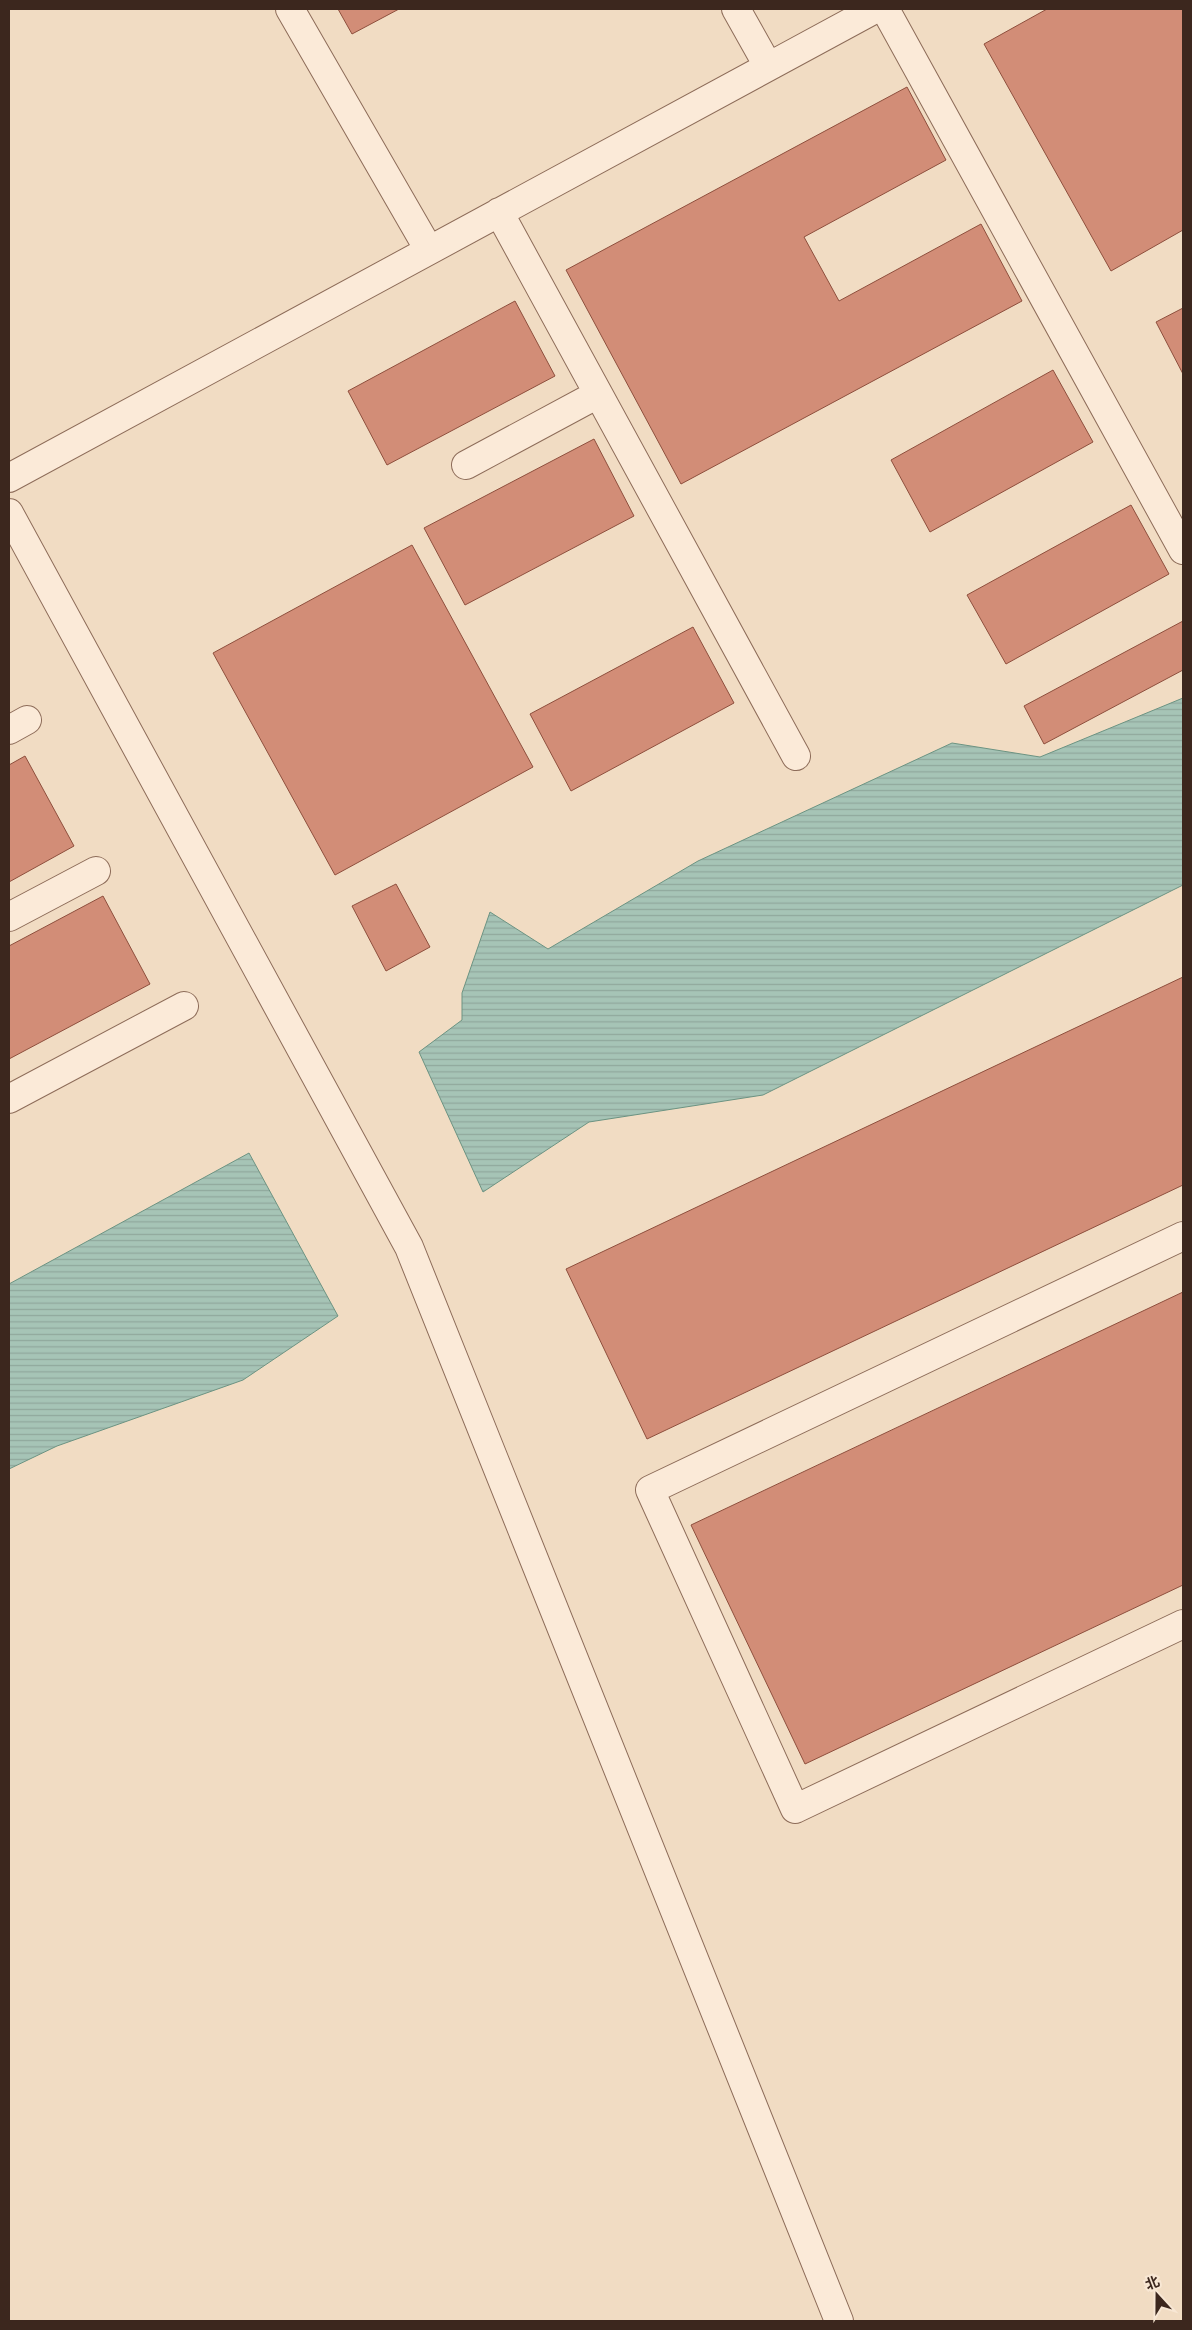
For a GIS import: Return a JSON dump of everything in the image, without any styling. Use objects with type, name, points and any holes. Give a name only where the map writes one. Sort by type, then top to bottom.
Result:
[{"type":"street","points":[[290,9],[429,250]]},
{"type":"street","points":[[736,9],[768,66]]},
{"type":"street","points":[[9,478],[875,9]]},
{"type":"street","points":[[886,9],[1183,550]]},
{"type":"street","points":[[499,212],[796,756]]},
{"type":"street","points":[[466,465],[598,394]]},
{"type":"street","points":[[9,513],[409,1247],[839,2321]]},
{"type":"street","points":[[9,917],[96,870]]},
{"type":"street","points":[[9,1099],[184,1006]]},
{"type":"street","points":[[1183,1236],[650,1490],[795,1809],[1183,1624]]},
{"type":"shaded area","points":[[1183,698],[1183,885],[763,1095],[589,1122],[483,1192],[419,1052],[462,1020],[462,993],[490,912],[548,949],[698,861],[952,743],[1040,757]]},
{"type":"shaded area","points":[[249,1153],[338,1316],[243,1380],[57,1446],[9,1469],[9,1284]]},
{"type":"building","points":[[338,9],[399,9],[352,34]]},
{"type":"building","points":[[1047,9],[1183,9],[1183,230],[1111,271],[984,44]]},
{"type":"building","points":[[907,87],[946,160],[804,237],[839,301],[981,224],[1022,301],[681,484],[566,270]]},
{"type":"building","points":[[515,301],[555,376],[387,465],[348,391]]},
{"type":"building","points":[[1183,308],[1183,374],[1156,322]]},
{"type":"building","points":[[1053,370],[1093,442],[930,532],[891,460]]},
{"type":"building","points":[[594,439],[634,516],[465,605],[424,528]]},
{"type":"building","points":[[1131,505],[1169,574],[1006,664],[967,595]]},
{"type":"building","points":[[412,545],[533,767],[335,875],[213,653]]},
{"type":"building","points":[[1183,621],[1183,670],[1044,744],[1024,706]]},
{"type":"building","points":[[693,627],[734,703],[571,791],[530,714]]},
{"type":"building","points":[[25,756],[74,846],[9,882],[9,765]]},
{"type":"building","points":[[396,884],[430,947],[386,971],[352,906]]},
{"type":"building","points":[[103,896],[150,984],[9,1059],[9,946]]},
{"type":"building","points":[[1183,977],[1183,1185],[647,1439],[566,1269]]},
{"type":"building","points":[[1183,1292],[1183,1585],[805,1764],[691,1525]]}]
